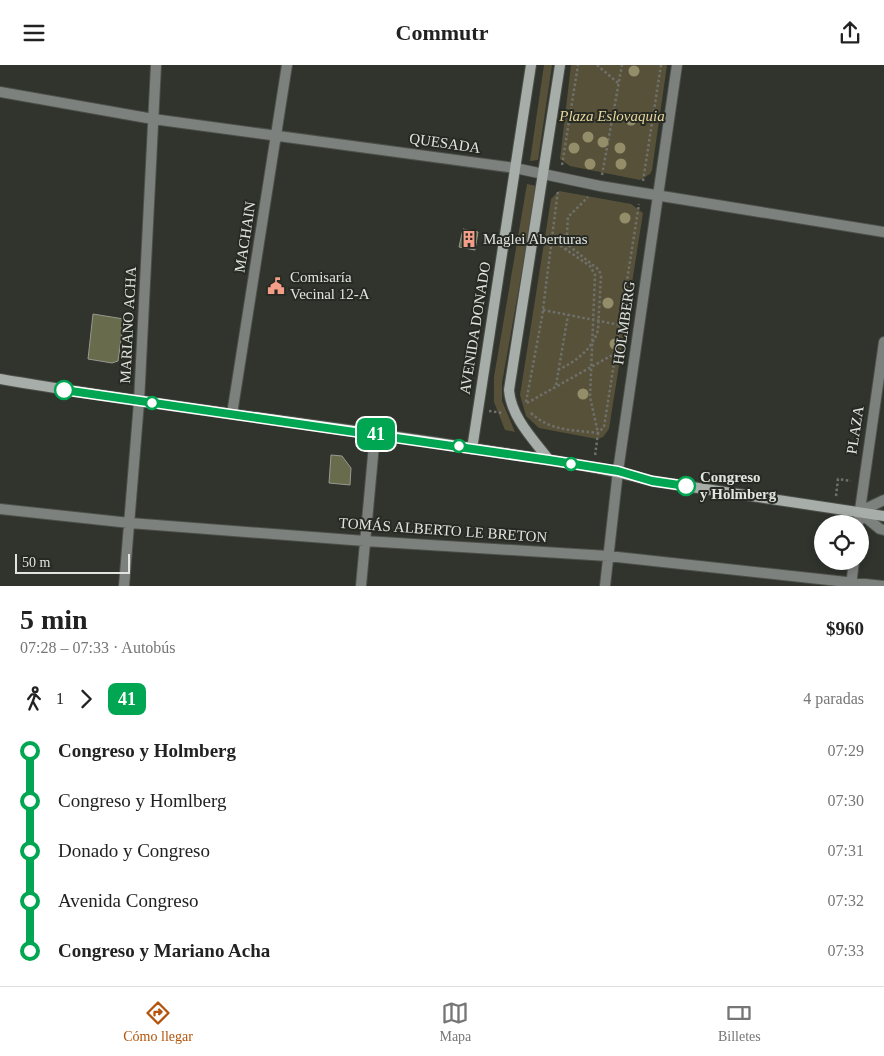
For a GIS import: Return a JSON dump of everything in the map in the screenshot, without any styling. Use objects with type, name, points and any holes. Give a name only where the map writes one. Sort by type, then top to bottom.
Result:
[{"type":"main road","name":"AVENIDA DONADO","points":[[472,449],[531,65]]},
{"type":"main road","points":[[549,460],[518,419],[510,398],[510,390],[560,65]]},
{"type":"main road","points":[[0,379],[139,402],[375,433],[618,471],[652,481],[884,516]]},
{"type":"street","name":"MARIANO ACHA","points":[[124,586],[139,402],[156,65]]},
{"type":"street","name":"MACHAIN","points":[[232,414],[287,65]]},
{"type":"street","name":"HOLMBERG","points":[[605,586],[618,471],[677,65]]},
{"type":"street","name":"QUESADA","points":[[0,92],[153,119],[515,168],[600,186],[884,232]]},
{"type":"street","name":"PLAZA","points":[[859,515],[884,342]]},
{"type":"street","points":[[361,586],[375,433]]},
{"type":"street","points":[[884,500],[859,512],[880,529],[884,530]]},
{"type":"street","name":"TOMÁS ALBERTO LE BRETON","points":[[0,509],[130,523],[365,541],[608,556],[851,584],[884,586]]},
{"type":"street","points":[[851,584],[853,570]]},
{"type":"path","points":[[560,177],[578,65]]},
{"type":"path","points":[[597,65],[619,84]]},
{"type":"path","points":[[566,250],[570,214],[600,186],[622,65]]},
{"type":"path","points":[[598,433],[604,427],[661,65]]},
{"type":"path","points":[[552,240],[593,269],[595,280],[590,397],[598,433],[594,467]]},
{"type":"path","points":[[558,370],[572,363],[593,343],[598,331],[599,321],[601,276],[599,269],[566,243]]},
{"type":"path","points":[[543,310],[620,325]]},
{"type":"path","points":[[556,386],[568,315]]},
{"type":"path","points":[[598,433],[545,425],[530,412],[526,402],[616,353]]},
{"type":"green space","points":[[544,65],[552,65],[538,160],[530,161]]},
{"type":"green space","name":"Plaza Eslovaquia","points":[[571,65],[667,65],[650,174],[640,180],[570,166],[560,159]]},
{"type":"green space","points":[[527,184],[537,186],[502,383],[502,401],[515,432],[505,430],[494,402],[494,377]]},
{"type":"green space","points":[[559,191],[631,204],[643,213],[609,429],[603,437],[597,439],[539,428],[526,416],[520,395],[551,199]]},
{"type":"building","name":"Maglei Aberturas","points":[[463,229],[478,232],[475,250],[459,247]]},
{"type":"building","points":[[93,314],[124,319],[118,361],[112,363],[88,359]]},
{"type":"building","points":[[331,455],[342,456],[351,468],[350,485],[329,483]]},
{"type":"bus line","name":"41","points":[[64,390],[139,402],[375,433],[618,471],[652,481],[686,486]]},
{"type":"place","name":"Maglei Aberturas","points":[[469,239]]},
{"type":"place","name":"Comisaría Vecinal 12-A","points":[[276,286]]},
{"type":"place","name":"Congreso y Holmberg","points":[[686,486]]}]
